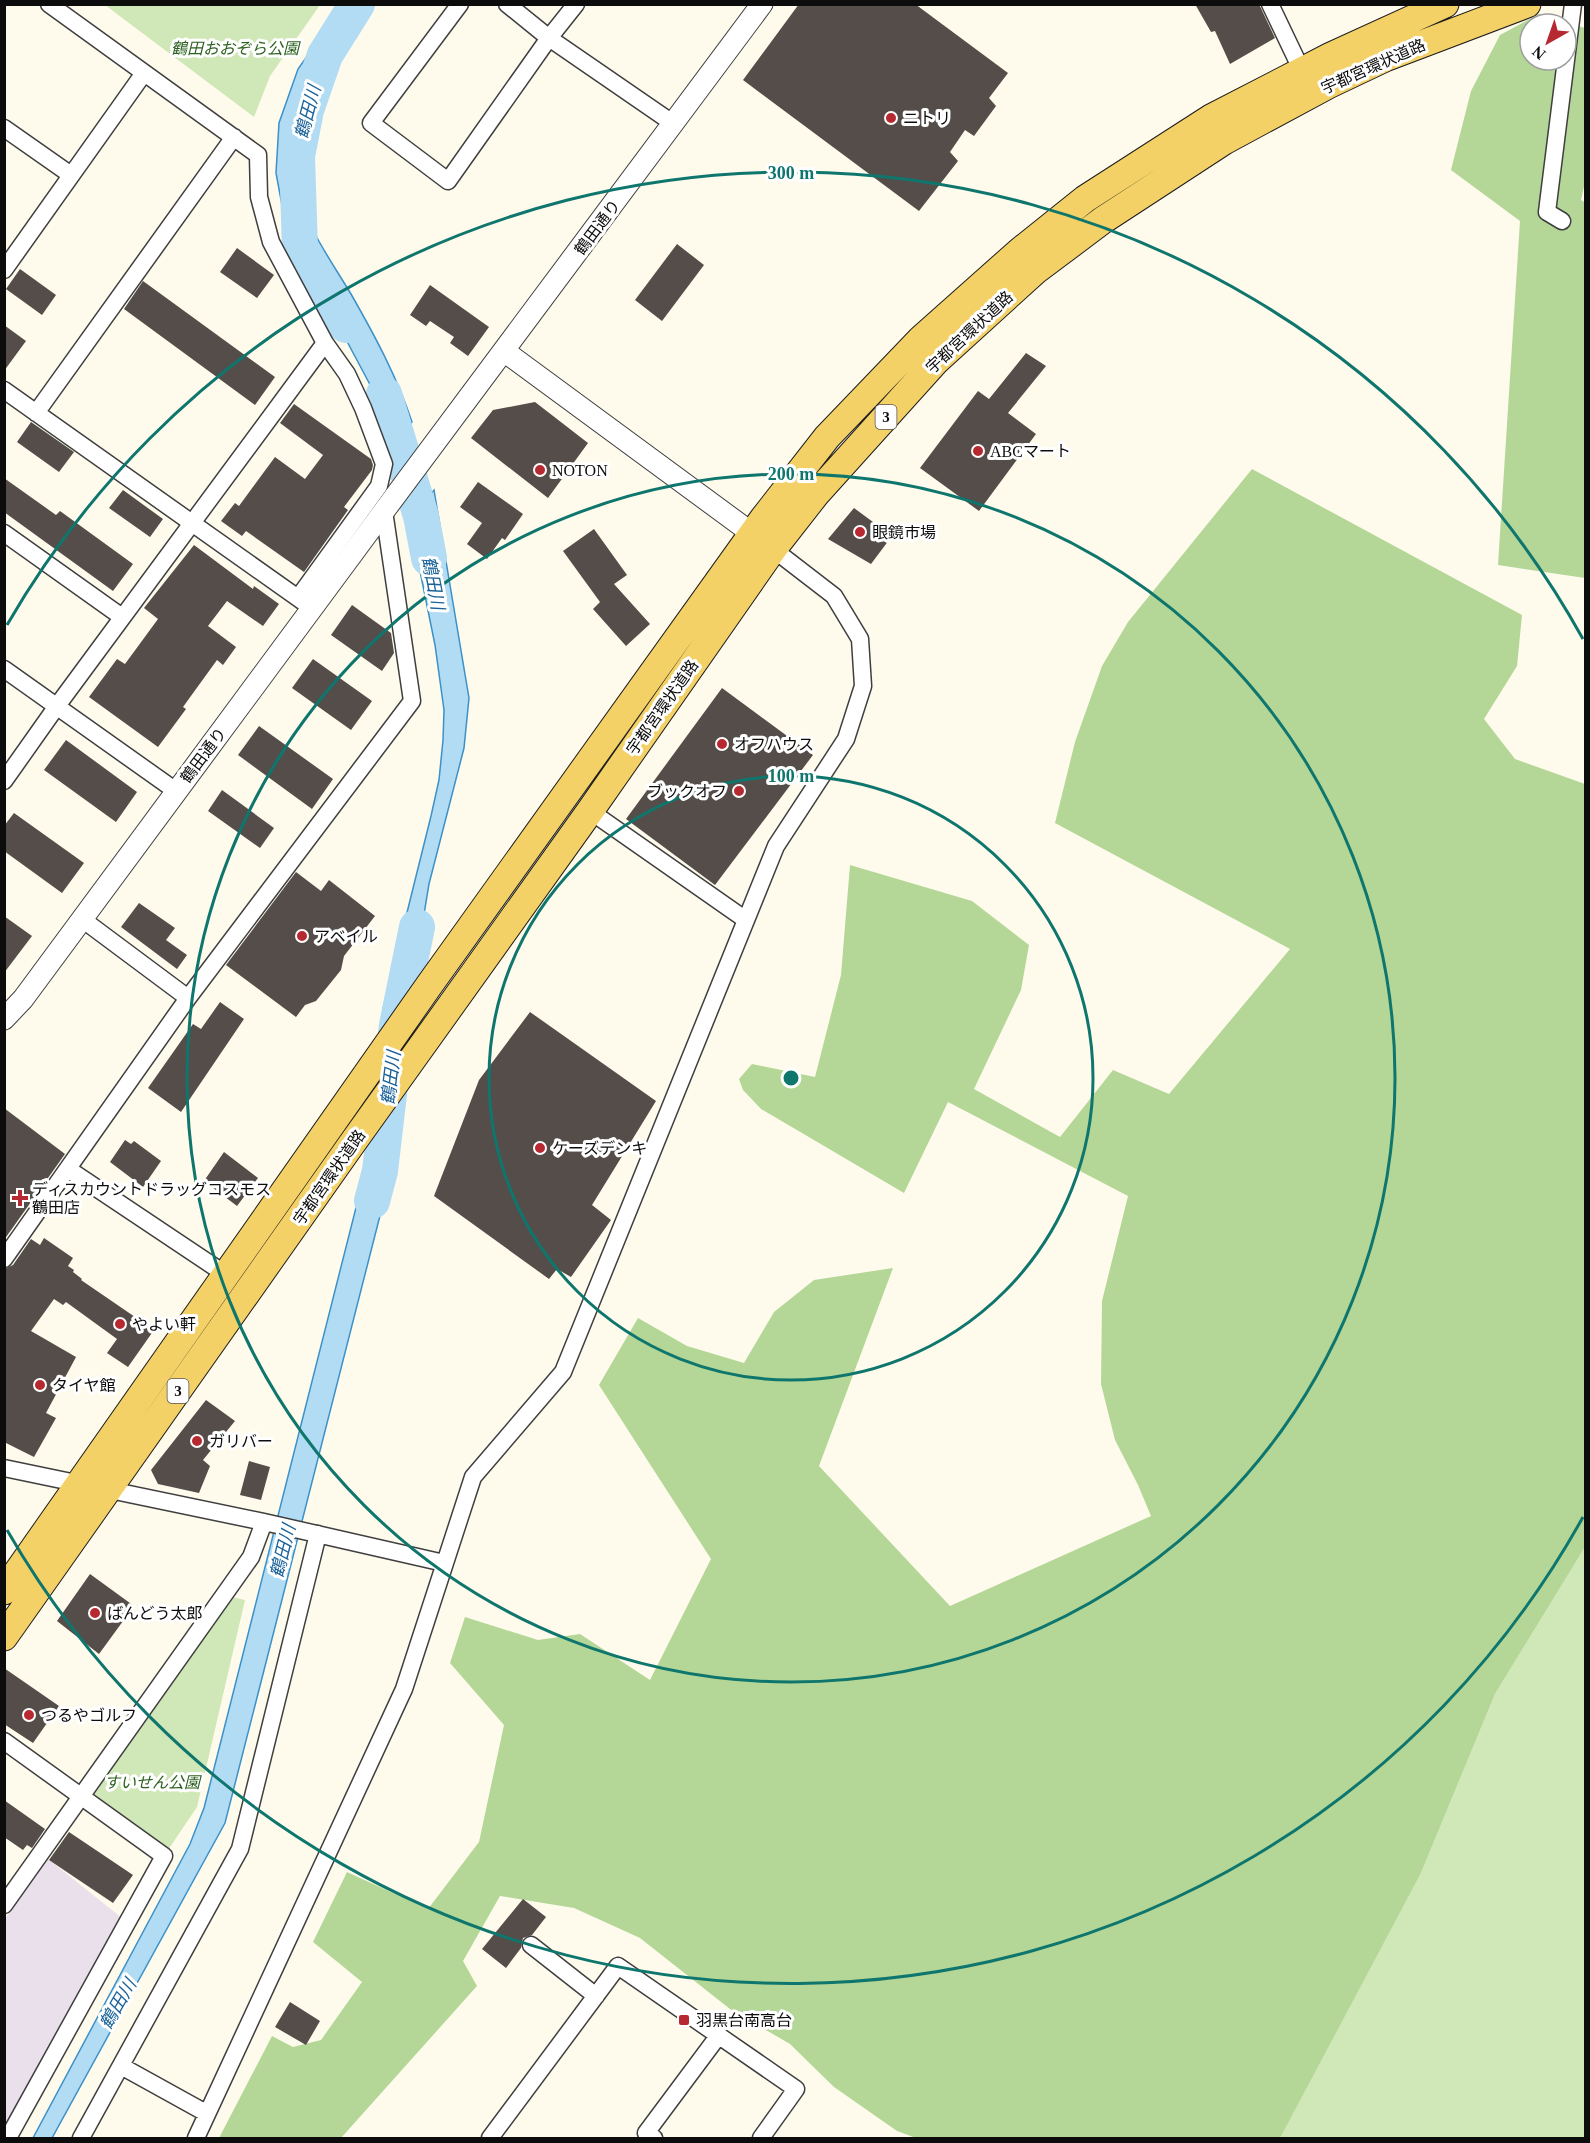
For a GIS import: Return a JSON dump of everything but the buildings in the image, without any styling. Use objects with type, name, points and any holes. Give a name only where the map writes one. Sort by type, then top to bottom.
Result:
[{"type":"main road","name":"宇都宮環状道路","points":[[4,1637],[590,811],[763,542],[827,436],[921,339],[1020,251],[1085,199],[1211,118],[1302,71],[1445,4]]},
{"type":"main road","name":"宇都宮環状道路","points":[[4,1591],[430,984],[763,542],[816,494],[936,361],[1035,271],[1102,220],[1224,141],[1328,85],[1385,58],[1527,4]]},
{"type":"street","points":[[4,390],[305,603],[379,486],[384,464],[363,408],[347,374],[325,342],[271,242],[260,197],[258,155],[49,4]]},
{"type":"street","points":[[460,4],[371,123],[448,181],[549,38],[576,4]]},
{"type":"street","points":[[507,4],[549,38],[674,124]]},
{"type":"street","name":"鶴田通り","points":[[4,1019],[23,999],[176,791],[305,603],[384,511],[762,4]]},
{"type":"street","points":[[1270,4],[1302,71]]},
{"type":"street","points":[[1562,220],[1547,212],[1573,4]]},
{"type":"street","points":[[6,265],[144,73]]},
{"type":"street","points":[[4,128],[71,175]]},
{"type":"street","points":[[36,413],[234,137]]},
{"type":"street","points":[[4,782],[57,706],[325,342]]},
{"type":"street","points":[[196,2139],[206,2113],[404,1689],[473,1477],[562,1372],[776,846],[846,739],[863,686],[860,639],[834,596],[504,351]]},
{"type":"street","points":[[4,1258],[188,998],[412,701],[384,511]]},
{"type":"street","points":[[4,532],[122,617]]},
{"type":"street","points":[[4,669],[176,791]]},
{"type":"street","points":[[590,811],[746,920]]},
{"type":"street","points":[[82,919],[188,998]]},
{"type":"street","points":[[68,1169],[225,1274]]},
{"type":"street","points":[[4,1468],[264,1522],[444,1563]]},
{"type":"street","points":[[4,1905],[251,1557],[264,1522]]},
{"type":"street","points":[[81,2139],[240,1849],[318,1534]]},
{"type":"street","points":[[4,1741],[164,1856],[8,2139]]},
{"type":"street","points":[[531,1945],[596,1996]]},
{"type":"street","points":[[495,2137],[618,1966],[796,2089],[761,2139]]},
{"type":"street","points":[[654,2139],[646,2133],[719,2035]]},
{"type":"street","points":[[121,2066],[206,2113]]},
{"type":"shaded area","points":[[48,1859],[122,1918],[5,2128],[5,1919]]},
{"type":"green space","name":"鶴田おおぞら公園","points":[[105,5],[320,5],[270,76],[254,117]]},
{"type":"green space","points":[[1518,25],[1518,72],[1578,72],[1578,26],[1585,28],[1586,178],[1581,200],[1586,203],[1585,578],[1498,565],[1520,221],[1451,170],[1471,91],[1500,35]]},
{"type":"green space","points":[[1252,469],[1522,615],[1517,666],[1484,719],[1515,759],[1585,784],[1585,1547],[1495,1694],[1421,1873],[1281,2136],[1278,2138],[916,2138],[897,2131],[834,2087],[790,2044],[730,2009],[640,1938],[574,1908],[500,1896],[463,1961],[477,1986],[341,2138],[219,2138],[272,2036],[293,2047],[321,2040],[362,1982],[313,1942],[347,1872],[428,1909],[479,1842],[504,1725],[450,1663],[465,1617],[538,1640],[580,1634],[650,1680],[711,1559],[599,1385],[638,1318],[687,1346],[744,1363],[774,1312],[814,1280],[893,1268],[819,1466],[950,1606],[1151,1516],[1115,1440],[1101,1384],[1102,1301],[1128,1196],[948,1102],[904,1193],[761,1109],[743,1090],[739,1079],[752,1064],[815,1077],[841,975],[850,865],[972,901],[1029,945],[1021,990],[974,1089],[1060,1137],[1113,1070],[1169,1094],[1290,949],[1055,823],[1075,742],[1102,666],[1128,622]]},
{"type":"green space","points":[[1585,1547],[1585,2138],[1278,2138],[1421,1873],[1495,1694]]},
{"type":"green space","name":"すいせん公園","points":[[224,1595],[245,1600],[197,1807],[164,1856],[82,1796]]},
{"type":"water","points":[[347,5],[360,5],[320,57],[308,89],[297,138],[295,180],[310,225],[377,341],[406,405],[412,422],[395,443],[383,409],[286,227],[276,173],[279,123],[298,69]]},
{"type":"water","points":[[434,490],[469,698],[464,748],[429,884],[416,963],[383,1009],[431,816],[439,780],[443,740],[444,710],[435,645],[410,522]]},
{"type":"water","points":[[391,1141],[385,1196],[225,1823],[52,2138],[33,2138],[190,1844],[204,1808],[364,1176]]},
{"type":"waterway","name":"鶴田川","points":[[346,325],[309,277],[300,250],[297,156],[306,110],[325,55],[357,4]]},
{"type":"waterway","name":"鶴田川","points":[[384,394],[421,516],[429,558]]},
{"type":"waterway","name":"鶴田川","points":[[372,1201],[380,1171],[397,1025],[417,927]]},
{"type":"place","name":"ニトリ","points":[[891,118]]},
{"type":"place","name":"ABCマート","points":[[978,451]]},
{"type":"place","name":"NOTON","points":[[540,470]]},
{"type":"place","name":"眼鏡市場","points":[[860,532]]},
{"type":"place","name":"オフハウス","points":[[722,744]]},
{"type":"place","name":"ブックオフ","points":[[739,791]]},
{"type":"place","name":"アベイル","points":[[302,936]]},
{"type":"place","name":"ケーズデンキ","points":[[540,1148]]},
{"type":"place","name":"ディスカウントドラッグコスモス 鶴田店","points":[[20,1198]]},
{"type":"place","name":"やよい軒","points":[[120,1324]]},
{"type":"place","name":"タイヤ館","points":[[40,1385]]},
{"type":"place","name":"ガリバー","points":[[197,1441]]},
{"type":"place","name":"ばんどう太郎","points":[[95,1613]]},
{"type":"place","name":"つるやゴルフ","points":[[29,1715]]},
{"type":"place","name":"羽黒台南高台","points":[[684,2020]]}]
